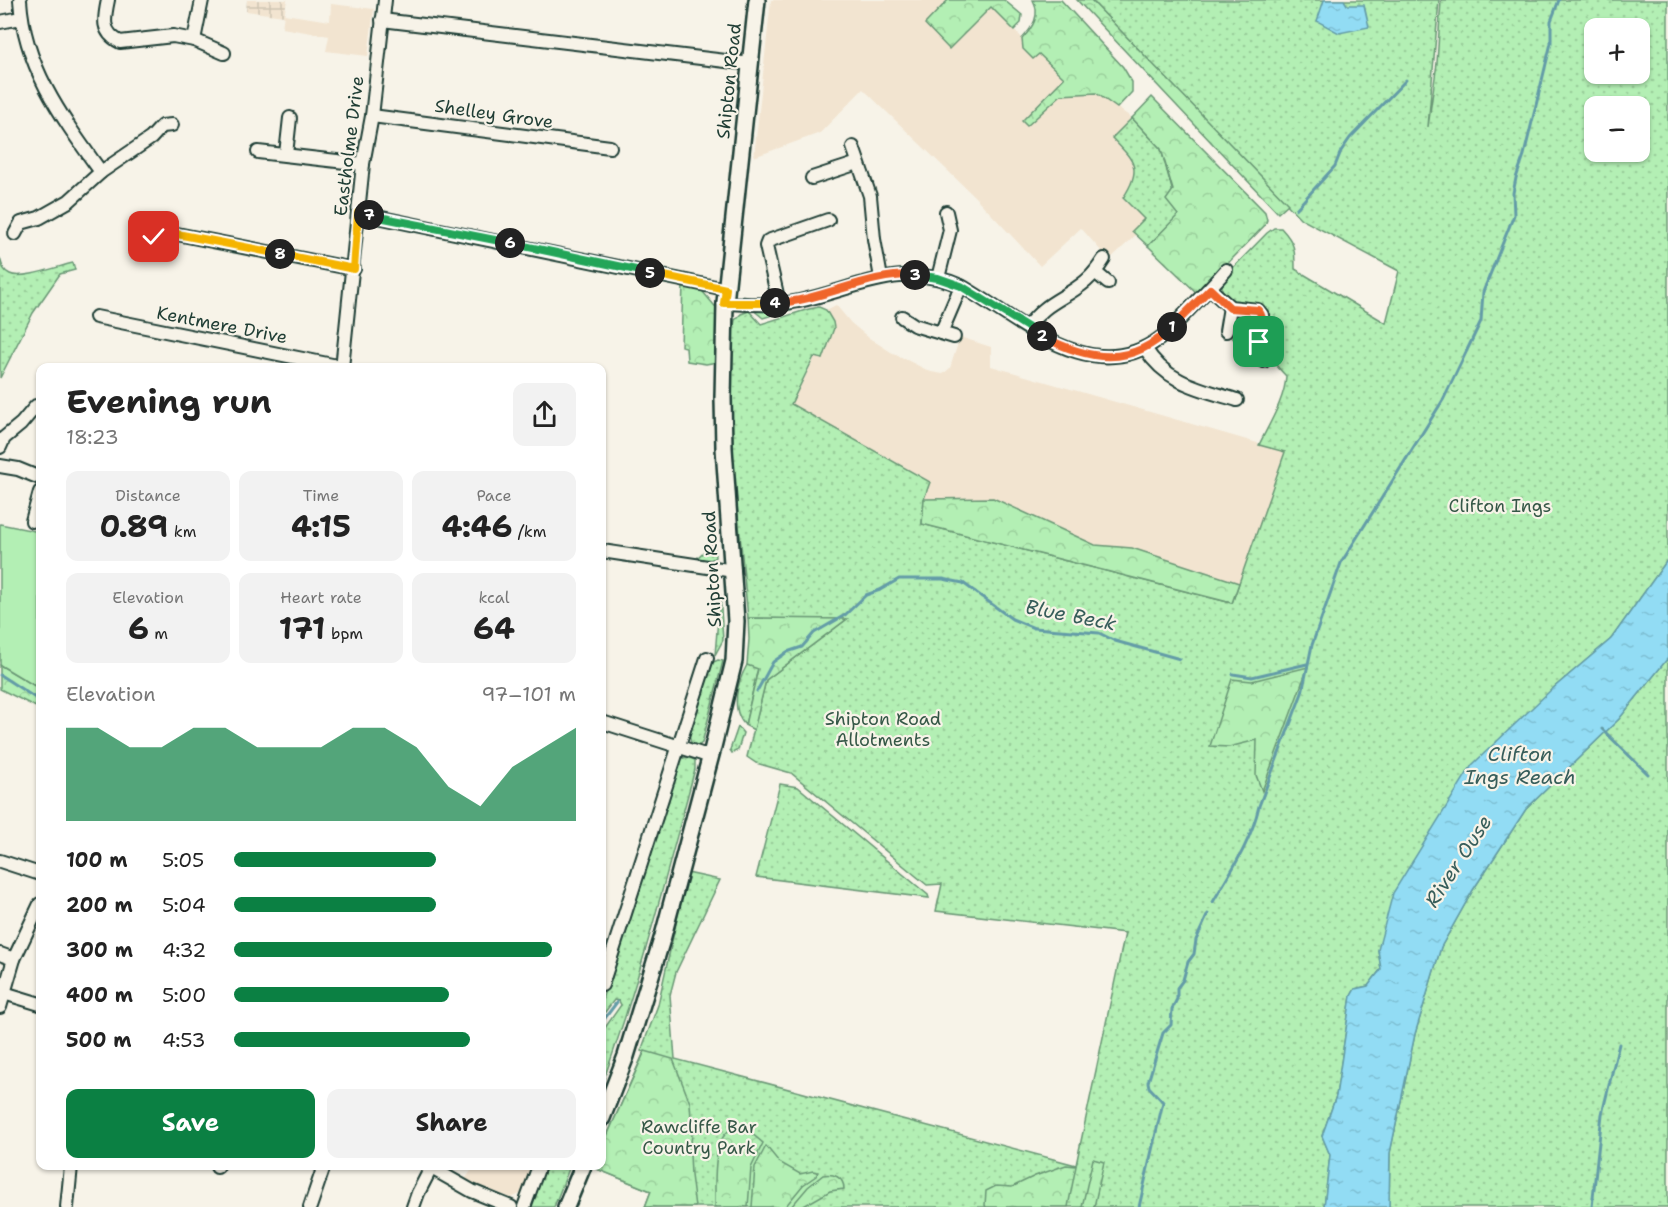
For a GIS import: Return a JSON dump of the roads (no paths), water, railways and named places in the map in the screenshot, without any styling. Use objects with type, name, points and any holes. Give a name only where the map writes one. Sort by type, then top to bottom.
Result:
[{"type":"main road","name":"Shipton Road","points":[[606,1108],[626,1056],[663,936],[734,661],[736,621],[734,571],[724,448],[722,383],[725,296],[758,0]]},
{"type":"main road","points":[[566,1207],[581,1170]]},
{"type":"street","points":[[20,0],[21,18],[31,57],[50,97],[101,172]]},
{"type":"street","points":[[108,0],[105,26],[113,38],[120,42],[173,36],[194,40],[225,53]]},
{"type":"street","points":[[194,40],[202,0]]},
{"type":"street","name":"Eastholme Drive","points":[[342,363],[354,269],[363,164],[372,116],[385,0]]},
{"type":"street","points":[[0,22],[21,18]]},
{"type":"street","points":[[382,20],[751,64]]},
{"type":"street","name":"Shelley Grove","points":[[372,116],[610,147]]},
{"type":"street","points":[[286,154],[290,118]]},
{"type":"street","points":[[15,234],[21,223],[39,218],[69,201],[101,172],[151,138],[162,126],[172,125]]},
{"type":"street","points":[[853,147],[870,196],[881,278]]},
{"type":"street","points":[[258,152],[363,164]]},
{"type":"street","points":[[812,178],[858,163]]},
{"type":"street","points":[[938,278],[950,230],[946,212]]},
{"type":"street","points":[[358,213],[725,296],[779,303],[813,298],[881,278],[908,275],[938,278],[961,286],[1061,346],[1097,357],[1122,356],[1145,348],[1160,339],[1226,270]]},
{"type":"street","points":[[779,303],[766,246],[768,241],[828,220]]},
{"type":"street","points":[[154,237],[177,234],[354,269]]},
{"type":"street","points":[[1027,327],[1047,305],[1077,288],[1095,272],[1104,259]]},
{"type":"street","points":[[1095,272],[1108,283]]},
{"type":"street","points":[[941,333],[961,286]]},
{"type":"street","points":[[1210,289],[1227,305],[1258,310],[1262,315],[1261,337],[1256,344],[1264,361]]},
{"type":"street","points":[[1226,332],[1227,305]]},
{"type":"street","name":"Kentmere Drive","points":[[96,317],[322,363]]},
{"type":"street","points":[[902,317],[914,325],[954,337]]},
{"type":"street","points":[[1145,348],[1156,364],[1169,375],[1237,400]]},
{"type":"street","points":[[0,447],[4,438],[21,424],[36,405]]},
{"type":"street","points":[[0,466],[18,469],[36,476]]},
{"type":"street","points":[[32,521],[36,506]]},
{"type":"street","points":[[606,552],[734,571]]},
{"type":"street","points":[[606,972],[707,658]]},
{"type":"street","points":[[606,723],[711,757]]},
{"type":"street","points":[[0,861],[36,873]]},
{"type":"street","points":[[0,1007],[14,959],[36,912]]},
{"type":"street","points":[[0,954],[14,959]]},
{"type":"street","points":[[4,993],[36,1003]]},
{"type":"street","points":[[67,1207],[71,1170]]},
{"type":"street","points":[[310,1207],[323,1170]]},
{"type":"street","points":[[413,1207],[429,1170]]},
{"type":"street","points":[[435,1170],[472,1191],[511,1207]]},
{"type":"street","points":[[525,1207],[538,1170]]},
{"type":"water","points":[[1324,0],[1344,0],[1347,5],[1364,5],[1369,27],[1339,33],[1317,21]]},
{"type":"water","name":"Clifton Ings Reach","points":[[1668,559],[1668,658],[1619,719],[1526,809],[1473,890],[1441,947],[1415,1034],[1390,1153],[1389,1207],[1324,1207],[1330,1155],[1322,1136],[1336,1096],[1351,996],[1355,989],[1368,986],[1381,969],[1378,950],[1393,893],[1472,765],[1551,690],[1611,639]]},
{"type":"waterway","points":[[1213,902],[1251,832],[1302,693],[1312,645],[1341,563],[1443,400],[1481,321],[1483,292],[1514,215],[1513,193],[1516,178],[1524,155],[1551,43],[1551,21],[1559,0]]},
{"type":"waterway","points":[[1296,209],[1335,166],[1350,138],[1406,80]]},
{"type":"waterway","name":"Blue Beck","points":[[757,691],[773,662],[787,652],[802,647],[814,633],[845,615],[866,595],[899,579],[943,579],[963,583],[1012,619],[1034,628],[1099,633],[1115,641],[1180,659]]},
{"type":"waterway","name":"Blue Beck","points":[[1233,674],[1252,677],[1307,664]]},
{"type":"waterway","name":"Blue Beck","points":[[0,675],[36,698]]},
{"type":"waterway","points":[[1602,729],[1648,774]]},
{"type":"waterway","points":[[1139,1207],[1163,1102],[1149,1087],[1148,1082],[1163,1033],[1171,1025],[1177,988],[1194,954],[1196,940],[1208,914]]},
{"type":"waterway","name":"Blue Beck","points":[[606,1017],[617,1002]]},
{"type":"waterway","points":[[1592,1207],[1602,1114],[1619,1044]]},
{"type":"park label","name":"Clifton Ings","points":[[1500,506]]},
{"type":"park label","name":"Shipton Road Allotments","points":[[883,729]]},
{"type":"park label","name":"Rawcliffe Bar Country Park","points":[[699,1137]]},
{"type":"water label","name":"River Ouse","points":[[1458,861]]}]
